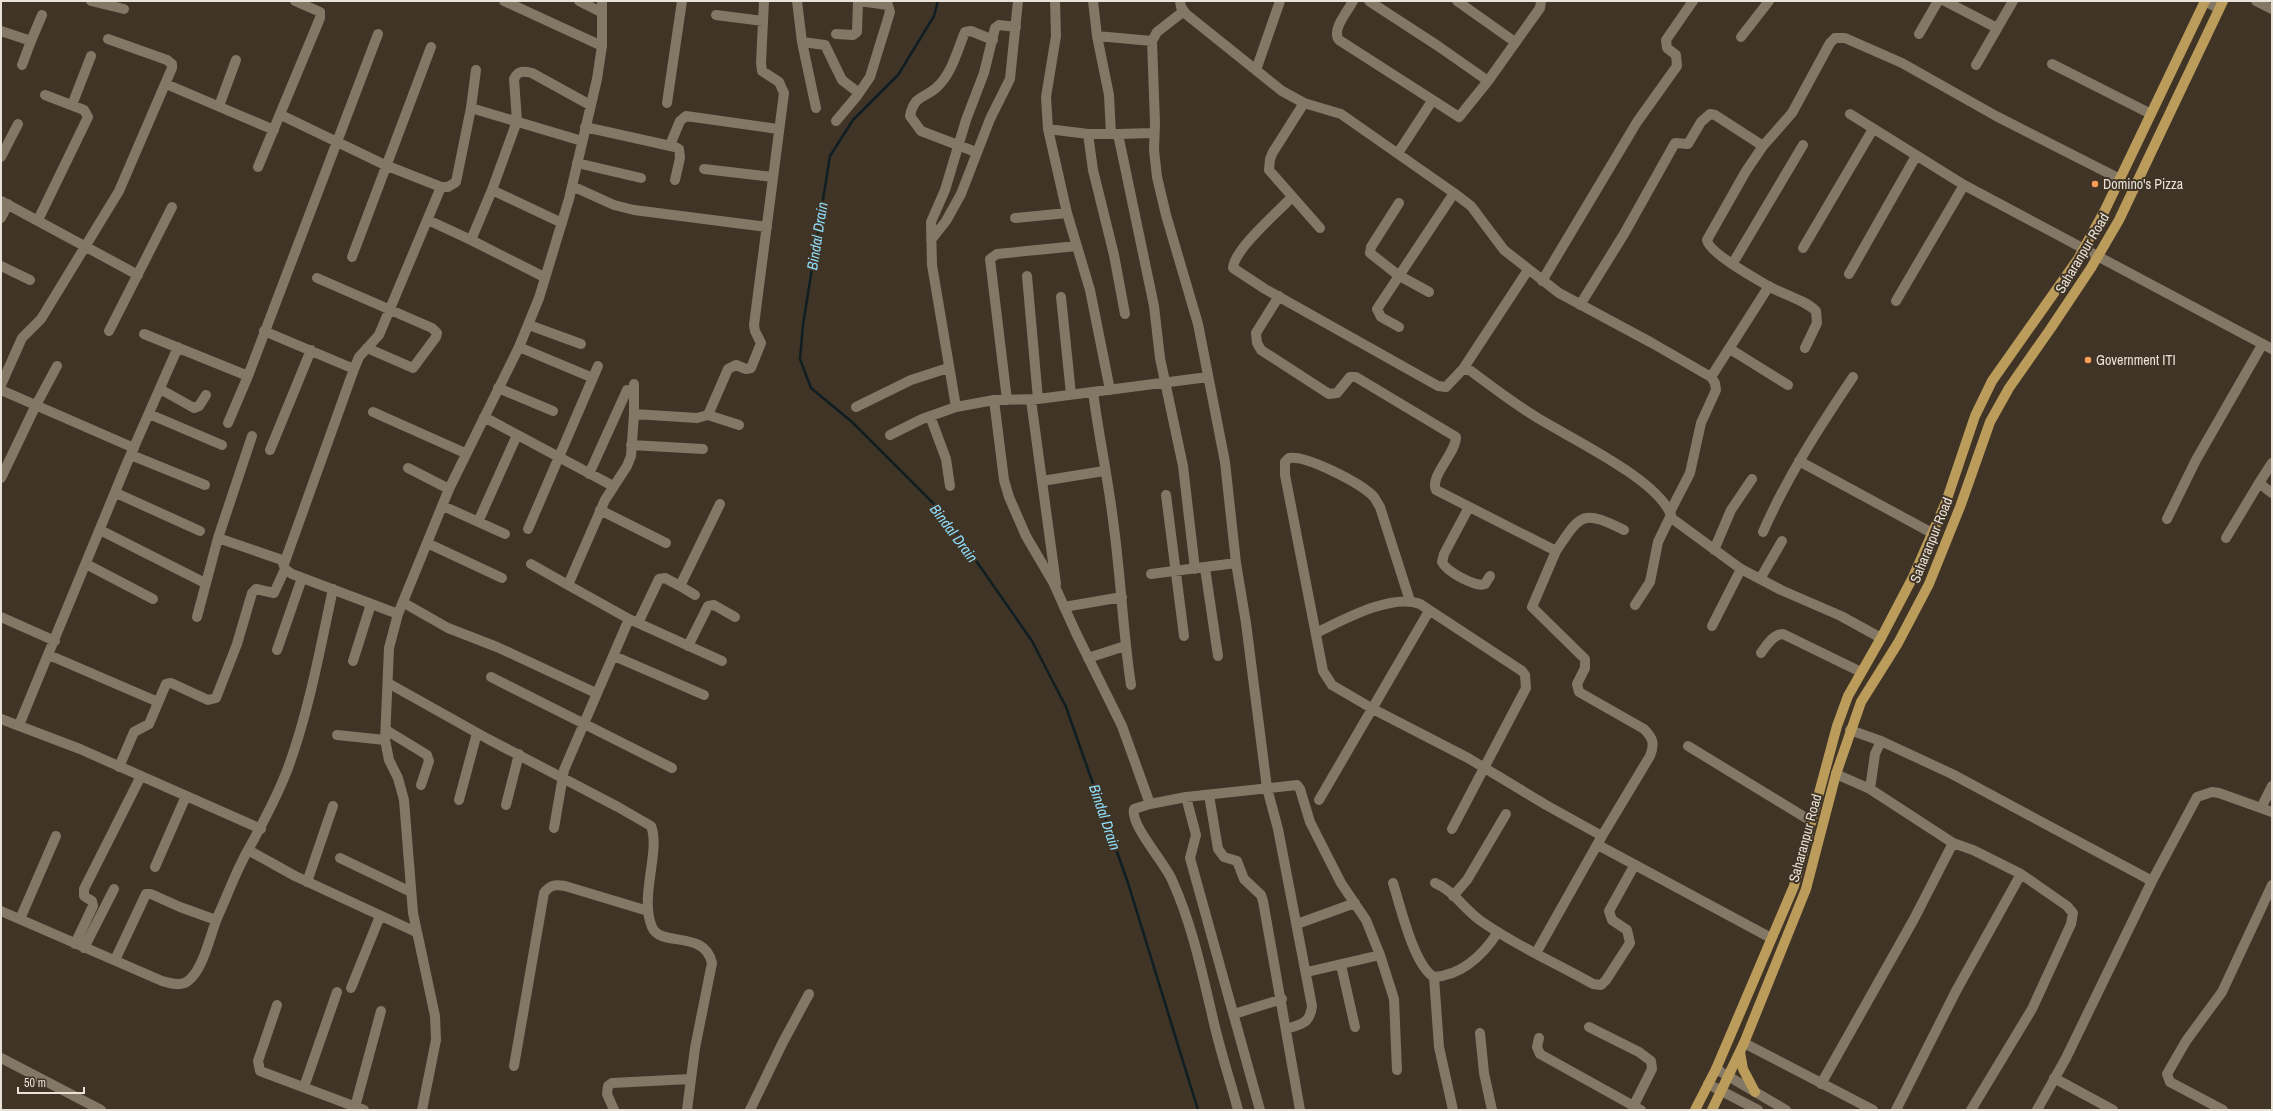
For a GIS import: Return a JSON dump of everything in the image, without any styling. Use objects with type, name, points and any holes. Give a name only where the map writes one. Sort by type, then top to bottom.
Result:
[{"type":"main road","name":"Saharanpur Road","points":[[1695,1110],[1716,1068],[1794,886],[1837,726],[1848,696],[1913,577],[1946,502],[1976,416],[1992,381],[2083,249],[2120,179],[2149,114],[2205,1]]},
{"type":"main road","name":"Saharanpur Road","points":[[1712,1110],[1742,1047],[1806,889],[1836,774],[1850,730],[1861,702],[1898,643],[1929,584],[1960,507],[1990,422],[2008,388],[2052,328],[2119,220],[2221,5]]},
{"type":"main road","points":[[1794,886],[1806,889]]},
{"type":"main road","points":[[1742,1047],[1743,1069],[1755,1092]]},
{"type":"street","points":[[91,1],[124,8]]},
{"type":"street","points":[[258,167],[281,115],[320,15],[317,9],[295,1]]},
{"type":"street","points":[[504,1],[602,46]]},
{"type":"street","points":[[579,1],[601,12]]},
{"type":"street","points":[[422,1110],[436,1030],[435,1016],[416,932],[411,892],[404,800],[398,778],[389,760],[385,735],[389,648],[398,614],[404,603],[449,489],[465,453],[529,325],[562,223],[572,186],[602,46],[602,1]]},
{"type":"street","points":[[667,103],[682,1]]},
{"type":"street","points":[[708,415],[728,369],[736,365],[746,369],[751,368],[761,343],[755,331],[754,325],[778,128],[784,93],[779,82],[762,71],[760,54],[764,1]]},
{"type":"street","points":[[797,1],[802,42],[816,108]]},
{"type":"street","points":[[836,34],[853,35],[857,32],[859,1],[888,5],[891,9],[870,77],[836,121]]},
{"type":"street","points":[[931,240],[955,205],[976,152],[1010,79],[1018,1]]},
{"type":"street","points":[[1055,1],[1056,36],[1046,97],[1048,129],[1067,213],[1090,290],[1110,390]]},
{"type":"street","points":[[1093,1],[1097,36],[1110,95],[1114,134],[1154,306],[1160,358],[1183,466],[1200,569],[1218,656]]},
{"type":"street","points":[[1180,1],[1184,11],[1282,91],[1304,103],[1341,114],[1471,206],[1504,250],[1542,280],[1580,305],[1652,342],[1711,377],[1715,383],[1716,390],[1701,422],[1690,473],[1658,542],[1650,582],[1635,605]]},
{"type":"street","points":[[1256,70],[1280,1]]},
{"type":"street","points":[[1354,1],[1336,31],[1336,37],[1459,118],[1488,82],[1540,8],[1541,1]]},
{"type":"street","points":[[1369,1],[1438,46],[1488,82]]},
{"type":"street","points":[[1457,1],[1515,42]]},
{"type":"street","points":[[1542,280],[1637,122],[1677,66],[1676,55],[1667,48],[1666,40],[1693,1]]},
{"type":"street","points":[[1741,37],[1769,1]]},
{"type":"street","points":[[1919,34],[1938,1]]},
{"type":"street","points":[[1945,1],[1996,28]]},
{"type":"street","points":[[1976,65],[1996,28],[2013,1]]},
{"type":"street","points":[[2205,1],[2221,5]]},
{"type":"street","points":[[2256,1],[2272,9]]},
{"type":"street","points":[[1184,11],[1161,28],[1152,41],[1156,123],[1154,133],[1154,150],[1159,184],[1198,324],[1225,462],[1233,524],[1236,563],[1246,623],[1267,788],[1278,829],[1307,972],[1312,1006],[1311,1016],[1306,1022],[1286,1029]]},
{"type":"street","points":[[22,65],[42,15]]},
{"type":"street","points":[[716,15],[763,21]]},
{"type":"street","points":[[956,407],[948,368],[932,265],[931,222],[941,202],[997,26],[1016,27]]},
{"type":"street","points":[[1,30],[31,41]]},
{"type":"street","points":[[976,152],[921,130],[910,116],[922,95],[930,93],[945,78],[965,32],[971,31],[993,40]]},
{"type":"street","points":[[228,423],[248,376],[264,331],[338,143],[378,34]]},
{"type":"street","points":[[1097,36],[1152,41]]},
{"type":"street","points":[[1805,348],[1817,323],[1816,311],[1769,286],[1711,249],[1708,245],[1707,237],[1736,186],[1763,146],[1792,113],[1832,40],[1841,36],[1902,63],[1996,116],[2120,179]]},
{"type":"street","points":[[1,385],[22,338],[41,319],[86,246],[125,178],[172,68],[169,61],[108,39]]},
{"type":"street","points":[[802,42],[825,45],[838,75],[847,85],[859,93]]},
{"type":"street","points":[[352,257],[431,47]]},
{"type":"street","points":[[72,105],[91,56]]},
{"type":"street","points":[[219,106],[236,60]]},
{"type":"street","points":[[2052,64],[2149,114]]},
{"type":"street","points":[[281,115],[386,165],[441,187],[448,187],[456,182],[471,108],[476,70]]},
{"type":"street","points":[[471,240],[492,190],[517,121],[514,79],[516,75],[524,71],[590,105]]},
{"type":"street","points":[[166,84],[274,130]]},
{"type":"street","points":[[38,220],[88,117],[84,110],[45,95]]},
{"type":"street","points":[[1398,153],[1432,101]]},
{"type":"street","points":[[1304,103],[1273,152],[1268,166],[1271,174],[1320,228]]},
{"type":"street","points":[[471,108],[582,141]]},
{"type":"street","points":[[1580,305],[1624,234],[1675,143],[1688,144],[1701,122],[1710,114],[1715,115],[1763,146]]},
{"type":"street","points":[[1850,114],[1964,185],[2272,350]]},
{"type":"street","points":[[670,145],[680,121],[686,116],[778,128]]},
{"type":"street","points":[[1,157],[18,124]]},
{"type":"street","points":[[585,127],[670,145],[679,149],[680,153],[675,180]]},
{"type":"street","points":[[1048,129],[1088,134],[1154,133]]},
{"type":"street","points":[[1803,248],[1873,129]]},
{"type":"street","points":[[1088,134],[1094,170],[1114,255],[1125,314]]},
{"type":"street","points":[[1733,263],[1803,145]]},
{"type":"street","points":[[1848,274],[1916,156]]},
{"type":"street","points":[[577,163],[641,178]]},
{"type":"street","points":[[704,169],[773,177]]},
{"type":"street","points":[[1896,301],[1964,185]]},
{"type":"street","points":[[572,186],[614,205],[767,227]]},
{"type":"street","points":[[119,767],[134,732],[149,724],[164,686],[168,683],[208,700],[216,698],[237,644],[252,592],[256,588],[274,593],[354,368],[359,357],[376,339],[441,187]]},
{"type":"street","points":[[492,190],[562,223]]},
{"type":"street","points":[[1399,326],[1381,317],[1377,309],[1398,275],[1454,193]]},
{"type":"street","points":[[1292,197],[1244,247],[1233,264],[1233,268],[1237,272],[1438,386],[1446,386],[1463,369],[1528,270]]},
{"type":"street","points":[[1,218],[4,203],[138,275]]},
{"type":"street","points":[[1399,203],[1370,251],[1398,275],[1429,292]]},
{"type":"street","points":[[109,331],[172,207]]},
{"type":"street","points":[[1015,218],[1067,213]]},
{"type":"street","points":[[428,220],[544,277]]},
{"type":"street","points":[[1007,400],[990,259],[997,254],[1077,246]]},
{"type":"street","points":[[1,266],[30,280]]},
{"type":"street","points":[[1027,276],[1042,481],[1058,592]]},
{"type":"street","points":[[317,278],[389,311],[432,328],[437,333],[436,337],[413,368],[367,348]]},
{"type":"street","points":[[1711,377],[1730,350],[1769,286]]},
{"type":"street","points":[[1279,296],[1256,333],[1261,350],[1329,394],[1337,393],[1350,376],[1356,377],[1453,434],[1456,437],[1456,442],[1435,480],[1434,487],[1439,492],[1556,551]]},
{"type":"street","points":[[1061,297],[1071,394]]},
{"type":"street","points":[[529,325],[581,344]]},
{"type":"street","points":[[264,331],[354,368]]},
{"type":"street","points":[[144,334],[248,376]]},
{"type":"street","points":[[2166,519],[2196,460],[2262,344]]},
{"type":"street","points":[[20,725],[132,452],[178,347]]},
{"type":"street","points":[[519,347],[593,378]]},
{"type":"street","points":[[270,450],[311,350]]},
{"type":"street","points":[[1730,350],[1788,385]]},
{"type":"street","points":[[1,478],[35,407],[57,366]]},
{"type":"street","points":[[528,529],[598,366]]},
{"type":"street","points":[[856,407],[911,380],[948,368]]},
{"type":"street","points":[[1463,369],[1471,371],[1532,414],[1633,475],[1655,494],[1670,515],[1714,550],[1741,569],[1841,616],[1881,638]]},
{"type":"street","points":[[890,435],[930,416],[956,407],[994,400],[1035,399],[1208,377]]},
{"type":"street","points":[[1763,532],[1799,462],[1853,377]]},
{"type":"street","points":[[568,585],[600,510],[613,486],[627,466],[632,445],[634,414],[631,387],[589,474]]},
{"type":"street","points":[[498,388],[553,411]]},
{"type":"street","points":[[160,389],[194,408],[199,406],[206,395]]},
{"type":"street","points":[[1,390],[204,485]]},
{"type":"street","points":[[1093,392],[1104,471],[1114,526],[1122,597],[1125,646],[1131,685]]},
{"type":"street","points":[[994,400],[1004,480],[1009,497],[1026,536],[1058,592],[1088,658],[1122,726],[1150,804]]},
{"type":"street","points":[[373,412],[465,453]]},
{"type":"street","points":[[149,414],[222,445]]},
{"type":"street","points":[[634,414],[697,418],[708,415],[739,425]]},
{"type":"street","points":[[930,416],[946,459],[950,486]]},
{"type":"street","points":[[484,417],[613,486]]},
{"type":"street","points":[[478,522],[517,435]]},
{"type":"street","points":[[197,616],[218,538],[252,436]]},
{"type":"street","points":[[632,445],[703,449]]},
{"type":"street","points":[[1410,601],[1380,507],[1374,497],[1352,482],[1303,458],[1289,458],[1285,462],[1285,475],[1323,671],[1326,678],[1332,685],[1373,709],[1484,768],[1546,805],[1600,840],[1634,866],[1771,938]]},
{"type":"street","points":[[1799,462],[1932,533]]},
{"type":"street","points":[[2226,538],[2272,463]]},
{"type":"street","points":[[408,468],[449,489]]},
{"type":"street","points":[[1042,481],[1104,471]]},
{"type":"street","points":[[1714,550],[1731,510],[1752,479]]},
{"type":"street","points":[[2259,482],[2272,493]]},
{"type":"street","points":[[116,493],[200,531]]},
{"type":"street","points":[[1166,495],[1184,636]]},
{"type":"street","points":[[680,586],[720,504]]},
{"type":"street","points":[[443,506],[505,534]]},
{"type":"street","points":[[1469,507],[1444,554],[1442,562],[1447,568],[1475,584],[1485,584],[1490,576]]},
{"type":"street","points":[[600,510],[666,543]]},
{"type":"street","points":[[1536,953],[1600,840],[1650,756],[1653,742],[1650,735],[1644,729],[1579,692],[1577,684],[1585,668],[1585,659],[1532,607],[1556,551],[1575,523],[1588,518],[1599,518],[1624,530]]},
{"type":"street","points":[[100,530],[205,583]]},
{"type":"street","points":[[218,538],[282,560],[284,567],[302,578],[398,614]]},
{"type":"street","points":[[1760,579],[1782,541]]},
{"type":"street","points":[[427,543],[502,578]]},
{"type":"street","points":[[1151,574],[1200,569],[1236,563]]},
{"type":"street","points":[[86,564],[153,599]]},
{"type":"street","points":[[531,564],[634,621],[722,661]]},
{"type":"street","points":[[1712,626],[1741,569]]},
{"type":"street","points":[[277,650],[302,578]]},
{"type":"street","points":[[554,828],[562,777],[585,725],[596,693],[614,656],[659,579],[665,578],[695,595]]},
{"type":"street","points":[[1,911],[162,981],[174,984],[187,982],[194,975],[216,920],[248,850],[261,829],[277,796],[299,734],[333,589]]},
{"type":"street","points":[[1064,607],[1122,597]]},
{"type":"street","points":[[1316,633],[1350,617],[1399,601],[1410,601],[1429,611],[1522,671],[1525,675],[1526,688],[1452,829]]},
{"type":"street","points":[[404,603],[448,628],[497,647],[596,693]]},
{"type":"street","points":[[353,661],[371,604]]},
{"type":"street","points":[[688,646],[708,606],[714,605],[735,617]]},
{"type":"street","points":[[1319,800],[1429,611]]},
{"type":"street","points":[[1,617],[55,641]]},
{"type":"street","points":[[1761,653],[1772,639],[1780,634],[1783,634],[1861,672]]},
{"type":"street","points":[[1088,658],[1125,646]]},
{"type":"street","points":[[49,655],[158,702]]},
{"type":"street","points":[[614,656],[704,695]]},
{"type":"street","points":[[491,677],[585,725],[630,745],[672,768]]},
{"type":"street","points":[[388,683],[476,733],[618,806],[651,826],[653,841],[648,883],[649,914],[652,928],[658,934],[690,941],[703,947],[711,957],[712,963],[690,1079],[687,1110]]},
{"type":"street","points":[[1,719],[20,725],[141,776],[261,829]]},
{"type":"street","points":[[1850,730],[1881,741],[2024,812],[2152,881]]},
{"type":"street","points":[[459,800],[476,733]]},
{"type":"street","points":[[338,735],[385,735],[427,755],[429,761],[421,785]]},
{"type":"street","points":[[1870,789],[1875,754],[1881,741]]},
{"type":"street","points":[[1688,746],[1811,821]]},
{"type":"street","points":[[506,805],[519,754]]},
{"type":"street","points":[[1836,774],[1870,789],[1953,843],[1973,850],[2021,874],[2071,909],[2073,917],[2032,1009],[1971,1110]]},
{"type":"street","points":[[80,946],[93,906],[92,901],[84,896],[84,889],[141,776]]},
{"type":"street","points":[[1238,1110],[1213,1022],[1200,962],[1180,899],[1163,862],[1134,819],[1134,809],[1150,804],[1186,797],[1297,785],[1300,789],[1310,822],[1332,866],[1366,920],[1380,956],[1394,999],[1397,1070]]},
{"type":"street","points":[[2261,808],[2272,786]]},
{"type":"street","points":[[2037,1110],[2066,1058],[2152,881],[2198,797],[2212,792],[2219,793],[2272,812]]},
{"type":"street","points":[[1209,795],[1218,849],[1224,857],[1237,861],[1244,880],[1261,895],[1263,901],[1282,999],[1300,1110]]},
{"type":"street","points":[[155,867],[186,796]]},
{"type":"street","points":[[1186,797],[1196,835],[1190,858],[1260,1110]]},
{"type":"street","points":[[307,882],[334,806]]},
{"type":"street","points":[[1453,896],[1466,880],[1506,814]]},
{"type":"street","points":[[20,919],[56,836]]},
{"type":"street","points":[[1821,1084],[1914,919],[1953,843]]},
{"type":"street","points":[[248,850],[307,882],[416,932]]},
{"type":"street","points":[[340,858],[411,892]]},
{"type":"street","points":[[1435,883],[1445,887],[1472,914],[1498,932],[1593,984],[1601,985],[1606,980],[1630,943],[1627,930],[1612,920],[1609,911],[1634,866]]},
{"type":"street","points":[[1896,1110],[1956,991],[2021,874]]},
{"type":"street","points":[[1393,883],[1416,952],[1429,974],[1434,977],[1455,971],[1479,958],[1498,932]]},
{"type":"street","points":[[514,1066],[544,893],[549,887],[557,884],[649,914]]},
{"type":"street","points":[[2223,1110],[2170,1082],[2168,1074],[2186,1041],[2222,992],[2272,885]]},
{"type":"street","points":[[80,946],[114,889]]},
{"type":"street","points":[[115,960],[144,898],[148,893],[180,907],[216,920]]},
{"type":"street","points":[[1297,924],[1355,903]]},
{"type":"street","points":[[351,988],[380,916]]},
{"type":"street","points":[[1307,972],[1380,956]]},
{"type":"street","points":[[1341,965],[1355,1027]]},
{"type":"street","points":[[1434,977],[1439,1047],[1453,1110]]},
{"type":"street","points":[[304,1087],[337,992]]},
{"type":"street","points":[[750,1110],[783,1042],[809,994]]},
{"type":"street","points":[[1234,1014],[1282,999]]},
{"type":"street","points":[[277,1005],[258,1067],[262,1073],[360,1108],[381,1011]]},
{"type":"street","points":[[1539,1038],[1537,1047],[1540,1054],[1638,1108],[1652,1069],[1651,1061],[1640,1052],[1589,1027]]},
{"type":"street","points":[[1480,1033],[1484,1073],[1492,1110]]},
{"type":"street","points":[[1742,1047],[1873,1110]]},
{"type":"street","points":[[1,1058],[101,1110]]},
{"type":"street","points":[[1716,1068],[1727,1077],[1786,1110]]},
{"type":"street","points":[[2054,1078],[2113,1110]]},
{"type":"street","points":[[614,1110],[607,1090],[608,1086],[612,1084],[690,1079]]},
{"type":"street","points":[[1708,1084],[1758,1110]]},
{"type":"waterway","name":"Bindal Drain","points":[[938,1],[934,16],[898,75],[853,120],[830,156],[803,325],[800,359],[811,388],[852,422],[942,512],[1032,641],[1066,707],[1128,883],[1198,1110]]},
{"type":"place","name":"Domino's Pizza","points":[[2095,184]]},
{"type":"place","name":"Government ITI","points":[[2088,360]]}]
